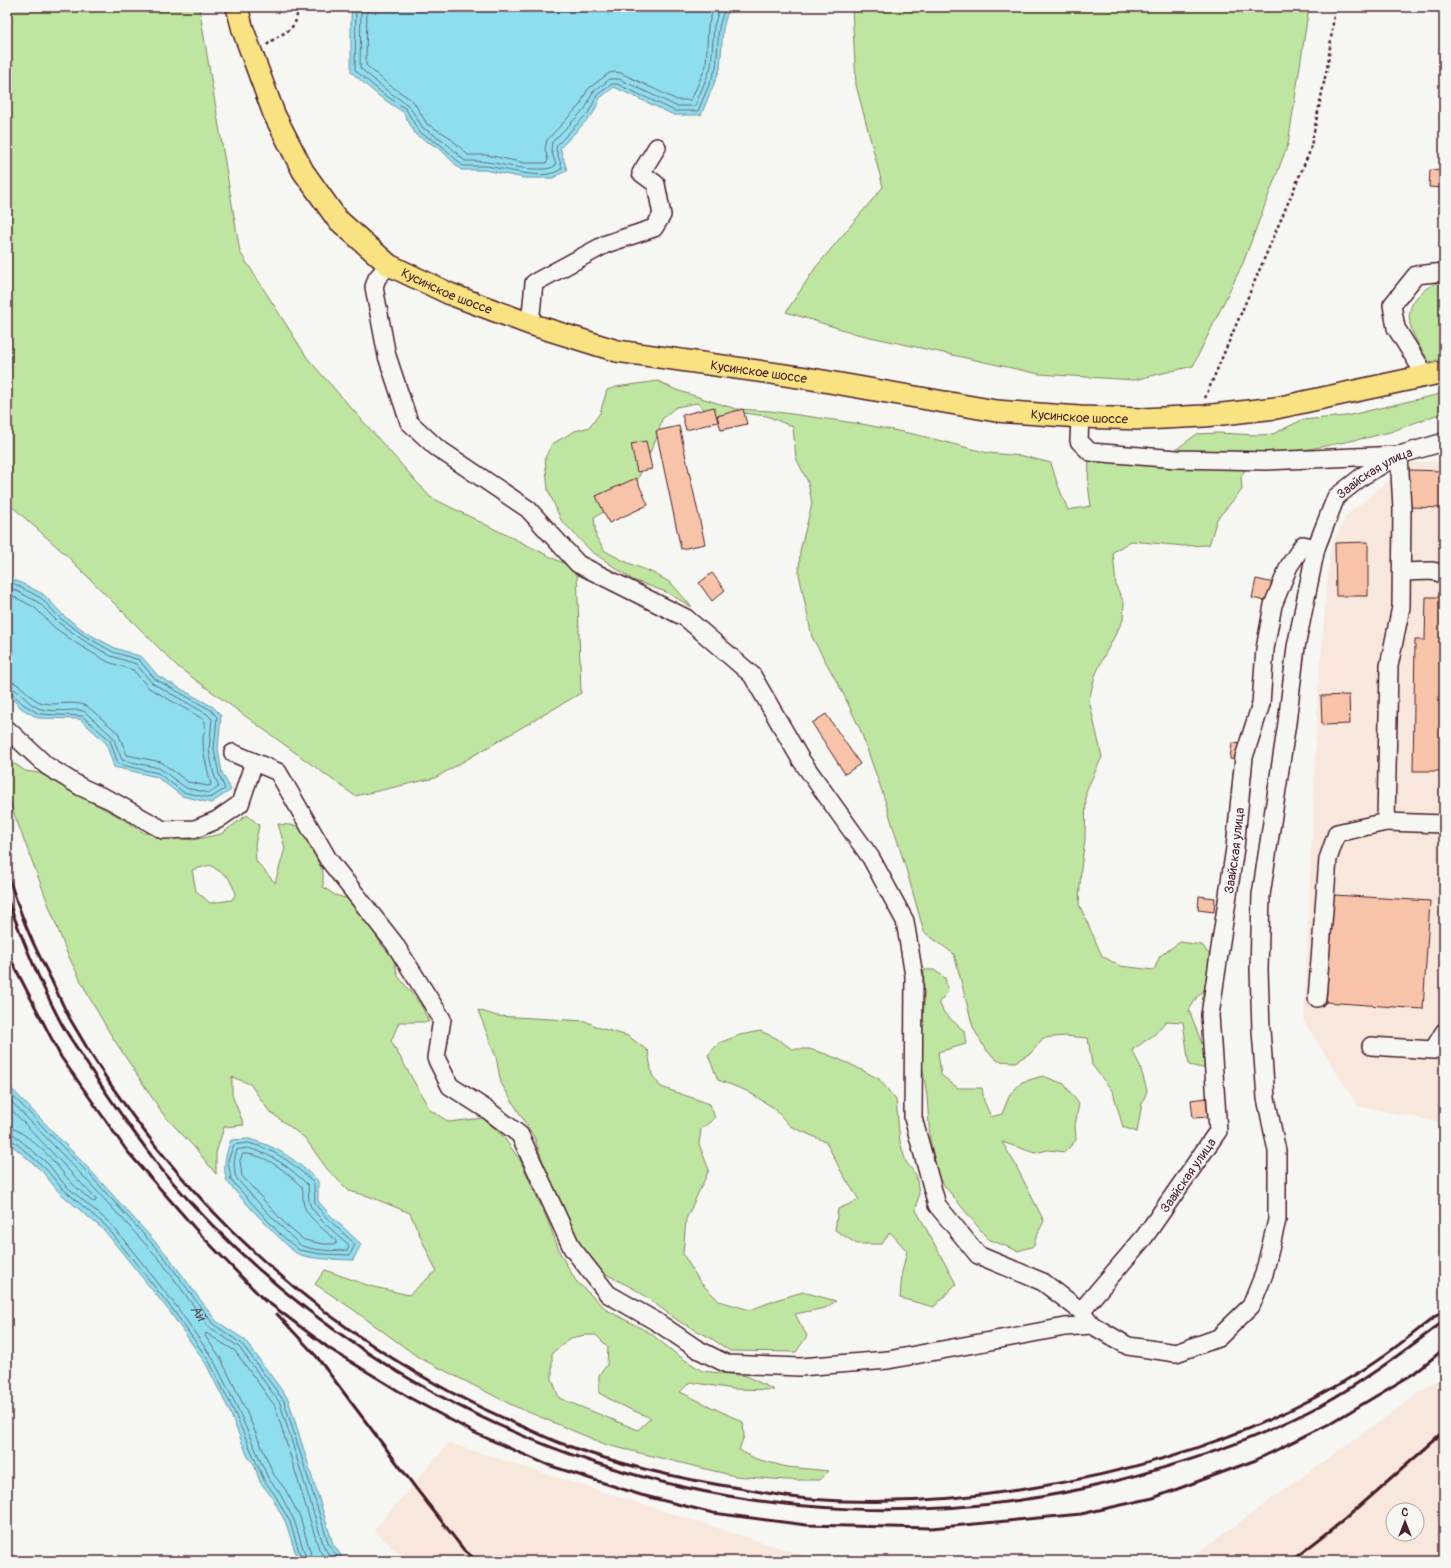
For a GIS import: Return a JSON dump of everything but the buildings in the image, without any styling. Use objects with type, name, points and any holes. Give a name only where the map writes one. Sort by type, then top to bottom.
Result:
[{"type":"main road","name":"Кусинское шоссе","points":[[237,7],[243,30],[274,114],[303,171],[337,218],[390,265],[450,294],[530,324],[617,351],[806,378],[996,411],[1080,417],[1143,419],[1204,416],[1276,408],[1435,374]]},
{"type":"street","points":[[530,324],[534,283],[606,244],[654,228],[662,215],[656,184],[641,173],[657,147]]},
{"type":"street","points":[[390,265],[377,278],[374,288],[387,356],[409,422],[436,447],[528,509],[578,564],[686,618],[752,675],[802,760],[871,858],[905,921],[914,976],[912,1118],[937,1205],[978,1255],[1043,1282],[1081,1311],[1092,1325],[1128,1346],[1176,1353],[1218,1338],[1251,1306],[1264,1274],[1277,1220],[1277,1151],[1266,1098],[1261,1030],[1259,970],[1261,895],[1287,723],[1296,647],[1316,548]]},
{"type":"street","points":[[1435,374],[1396,328],[1392,305],[1416,275],[1444,272]]},
{"type":"street","points":[[1080,417],[1079,441],[1090,452],[1177,459],[1266,461],[1398,455],[1402,508],[1401,607],[1389,666],[1386,822]]},
{"type":"street","name":"Заайская улица","points":[[1081,1311],[1145,1236],[1218,1131],[1210,1015],[1235,848],[1244,757],[1260,704],[1265,649],[1273,605],[1289,566],[1303,545],[1316,548],[1336,497],[1364,475],[1398,455],[1444,442]]},
{"type":"street","points":[[1402,572],[1432,571],[1444,574]]},
{"type":"street","points":[[7,729],[47,766],[81,787],[112,801],[163,830],[195,829],[217,820],[240,804],[254,762]]},
{"type":"street","points":[[233,753],[278,772],[328,859],[394,943],[442,1019],[436,1058],[450,1086],[489,1111],[520,1135],[572,1248],[608,1294],[657,1322],[697,1349],[727,1364],[800,1367],[888,1360],[1065,1327],[1092,1325]]},
{"type":"street","points":[[1317,998],[1328,859],[1337,832],[1386,822],[1444,824]]},
{"type":"street","points":[[1371,1046],[1433,1050],[1444,1032]]},
{"type":"path","points":[[253,58],[274,38],[291,30],[298,18],[297,7]]},
{"type":"path","points":[[1204,416],[1205,398],[1310,151],[1328,64],[1335,7]]},
{"type":"shaded area","points":[[1444,461],[1444,1123],[1358,1106],[1304,1021],[1318,692],[1330,549],[1346,516],[1410,463]]},
{"type":"shaded area","points":[[1444,1375],[1444,1561],[1186,1561]]},
{"type":"shaded area","points":[[449,1443],[821,1561],[406,1561],[374,1530]]},
{"type":"green space","points":[[7,7],[199,7],[240,252],[308,359],[430,497],[577,570],[581,693],[435,778],[355,796],[178,667],[64,553],[7,502]]},
{"type":"green space","points":[[852,7],[1309,7],[1288,144],[1243,263],[1193,366],[1134,380],[1039,374],[857,334],[786,312],[816,267],[883,187],[856,85]]},
{"type":"green space","points":[[1444,281],[1444,358],[1430,362],[1415,338],[1410,321],[1410,312],[1412,304],[1421,293],[1427,288]]},
{"type":"green space","points":[[658,381],[676,390],[736,409],[770,411],[862,424],[918,435],[988,453],[1023,456],[1051,463],[1068,510],[1091,506],[1088,485],[1089,459],[1174,451],[1197,434],[1273,434],[1302,420],[1346,416],[1444,393],[1444,412],[1390,432],[1310,449],[1256,455],[1241,476],[1242,490],[1217,519],[1209,545],[1184,546],[1131,541],[1113,552],[1116,586],[1124,603],[1123,620],[1095,676],[1089,700],[1102,757],[1086,791],[1085,840],[1081,868],[1079,904],[1102,956],[1120,966],[1154,970],[1160,956],[1180,942],[1202,945],[1220,969],[1209,986],[1197,997],[1189,1010],[1212,1070],[1189,1065],[1183,1022],[1166,1021],[1155,1034],[1132,1050],[1140,1066],[1147,1091],[1142,1103],[1137,1132],[1123,1127],[1113,1092],[1092,1065],[1088,1038],[1065,1036],[1043,1038],[1031,1053],[1015,1062],[998,1061],[985,1049],[973,1027],[954,954],[924,932],[883,794],[860,729],[843,693],[812,637],[799,574],[800,551],[812,504],[808,482],[796,458],[793,427],[767,416],[743,413],[712,416],[697,403],[676,407],[662,419],[657,437],[637,481],[610,509],[594,517],[596,537],[605,551],[671,583],[692,607],[666,592],[633,580],[591,551],[561,520],[548,490],[545,458],[552,444],[575,431],[590,427],[600,413],[607,390],[616,387]]},
{"type":"green space","points":[[15,764],[25,771],[39,773],[57,781],[74,793],[116,815],[144,833],[193,840],[221,834],[247,815],[259,825],[255,845],[256,861],[275,883],[285,848],[278,824],[300,826],[323,872],[323,887],[335,895],[358,902],[382,946],[393,957],[398,976],[421,1005],[429,1022],[399,1022],[391,1041],[430,1110],[449,1122],[483,1118],[502,1135],[520,1160],[547,1219],[561,1255],[576,1281],[607,1310],[650,1333],[676,1354],[702,1371],[747,1376],[774,1390],[733,1389],[690,1382],[680,1392],[743,1422],[744,1436],[739,1450],[756,1459],[787,1467],[829,1471],[820,1480],[787,1480],[735,1476],[607,1445],[514,1406],[418,1357],[351,1308],[315,1284],[325,1270],[370,1286],[409,1295],[436,1271],[410,1213],[368,1196],[349,1191],[327,1169],[305,1138],[269,1111],[250,1084],[232,1077],[232,1095],[244,1125],[224,1127],[216,1153],[216,1174],[196,1149],[163,1114],[111,1035],[89,997],[67,953],[13,811],[7,791],[7,767]],"holes":[[[210,865],[228,877],[236,893],[232,900],[210,903],[196,891],[192,870]],[[585,1335],[596,1335],[608,1347],[607,1365],[599,1375],[599,1393],[620,1405],[651,1418],[638,1430],[559,1398],[552,1379],[552,1353],[571,1338]]]},
{"type":"green space","points":[[924,970],[934,970],[945,978],[948,992],[939,1002],[944,1013],[964,1031],[966,1044],[938,1052],[941,1075],[958,1088],[982,1088],[984,1101],[991,1117],[1002,1114],[1010,1094],[1022,1082],[1043,1076],[1064,1084],[1079,1104],[1075,1125],[1076,1140],[1065,1152],[1048,1150],[1035,1153],[1002,1142],[1014,1162],[1044,1221],[1036,1237],[1034,1246],[1018,1251],[988,1239],[939,1179],[930,1140],[927,1096],[921,1058]]},
{"type":"green space","points":[[478,1010],[497,1016],[585,1021],[600,1028],[628,1036],[648,1051],[652,1075],[661,1087],[710,1104],[715,1118],[701,1129],[699,1144],[709,1170],[686,1219],[683,1254],[700,1282],[719,1301],[750,1310],[803,1292],[836,1301],[825,1308],[795,1314],[807,1336],[796,1352],[730,1351],[711,1338],[680,1322],[638,1291],[602,1272],[567,1230],[534,1137],[501,1083],[496,1057]]},
{"type":"green space","points":[[760,1031],[776,1038],[792,1049],[809,1049],[850,1064],[879,1079],[896,1100],[900,1142],[906,1162],[916,1175],[919,1193],[916,1210],[956,1284],[934,1307],[900,1298],[902,1272],[907,1251],[890,1232],[882,1244],[857,1244],[835,1230],[838,1209],[859,1200],[842,1173],[826,1142],[790,1126],[774,1108],[747,1091],[718,1080],[708,1055],[719,1043],[740,1035]]},
{"type":"water","points":[[352,7],[729,7],[723,28],[720,69],[701,115],[674,115],[614,87],[600,98],[593,114],[560,148],[567,170],[553,178],[524,178],[485,170],[461,170],[439,148],[416,135],[403,112],[379,96],[351,72]]},
{"type":"water","points":[[7,576],[43,594],[64,616],[87,633],[115,648],[142,657],[158,676],[213,707],[221,715],[218,749],[222,773],[231,790],[211,803],[182,796],[157,777],[114,767],[106,743],[80,719],[38,718],[21,708],[7,694]]},
{"type":"water","name":"Ай","points":[[7,1084],[91,1171],[168,1256],[216,1321],[245,1340],[288,1399],[333,1544],[345,1561],[298,1561],[286,1523],[272,1497],[260,1482],[254,1464],[248,1457],[229,1410],[206,1364],[170,1312],[104,1230],[58,1191],[42,1171],[7,1141]]},
{"type":"water","points":[[249,1139],[279,1150],[302,1166],[318,1181],[318,1201],[330,1215],[361,1244],[353,1260],[304,1256],[293,1251],[273,1232],[231,1186],[227,1181],[225,1166],[226,1155],[231,1140]]},
{"type":"railway","points":[[7,873],[31,937],[65,1009],[111,1085],[156,1147],[207,1205],[262,1259],[320,1308],[383,1352],[449,1391],[550,1439],[604,1458],[648,1470],[694,1480],[782,1496],[838,1501],[895,1501],[952,1498],[1037,1487],[1080,1479],[1166,1458],[1249,1428],[1289,1410],[1366,1368],[1444,1310]]},
{"type":"railway","points":[[7,898],[31,959],[59,1019],[108,1096],[168,1177],[261,1271],[364,1350],[476,1414],[595,1463],[720,1494],[848,1509],[978,1505],[1108,1483],[1163,1468],[1270,1430],[1321,1405],[1353,1386],[1444,1321]]},
{"type":"railway","points":[[7,952],[61,1057],[127,1151],[199,1233],[265,1301]]},
{"type":"railway","points":[[261,1297],[330,1349],[410,1398],[475,1433],[548,1465],[641,1495],[713,1513],[806,1525],[931,1528],[1081,1514],[1153,1498],[1256,1460],[1331,1423],[1413,1374],[1444,1349]]},
{"type":"railway","points":[[277,1314],[317,1357],[464,1550],[477,1561]]},
{"type":"railway","points":[[1291,1561],[1344,1520],[1444,1432]]}]
